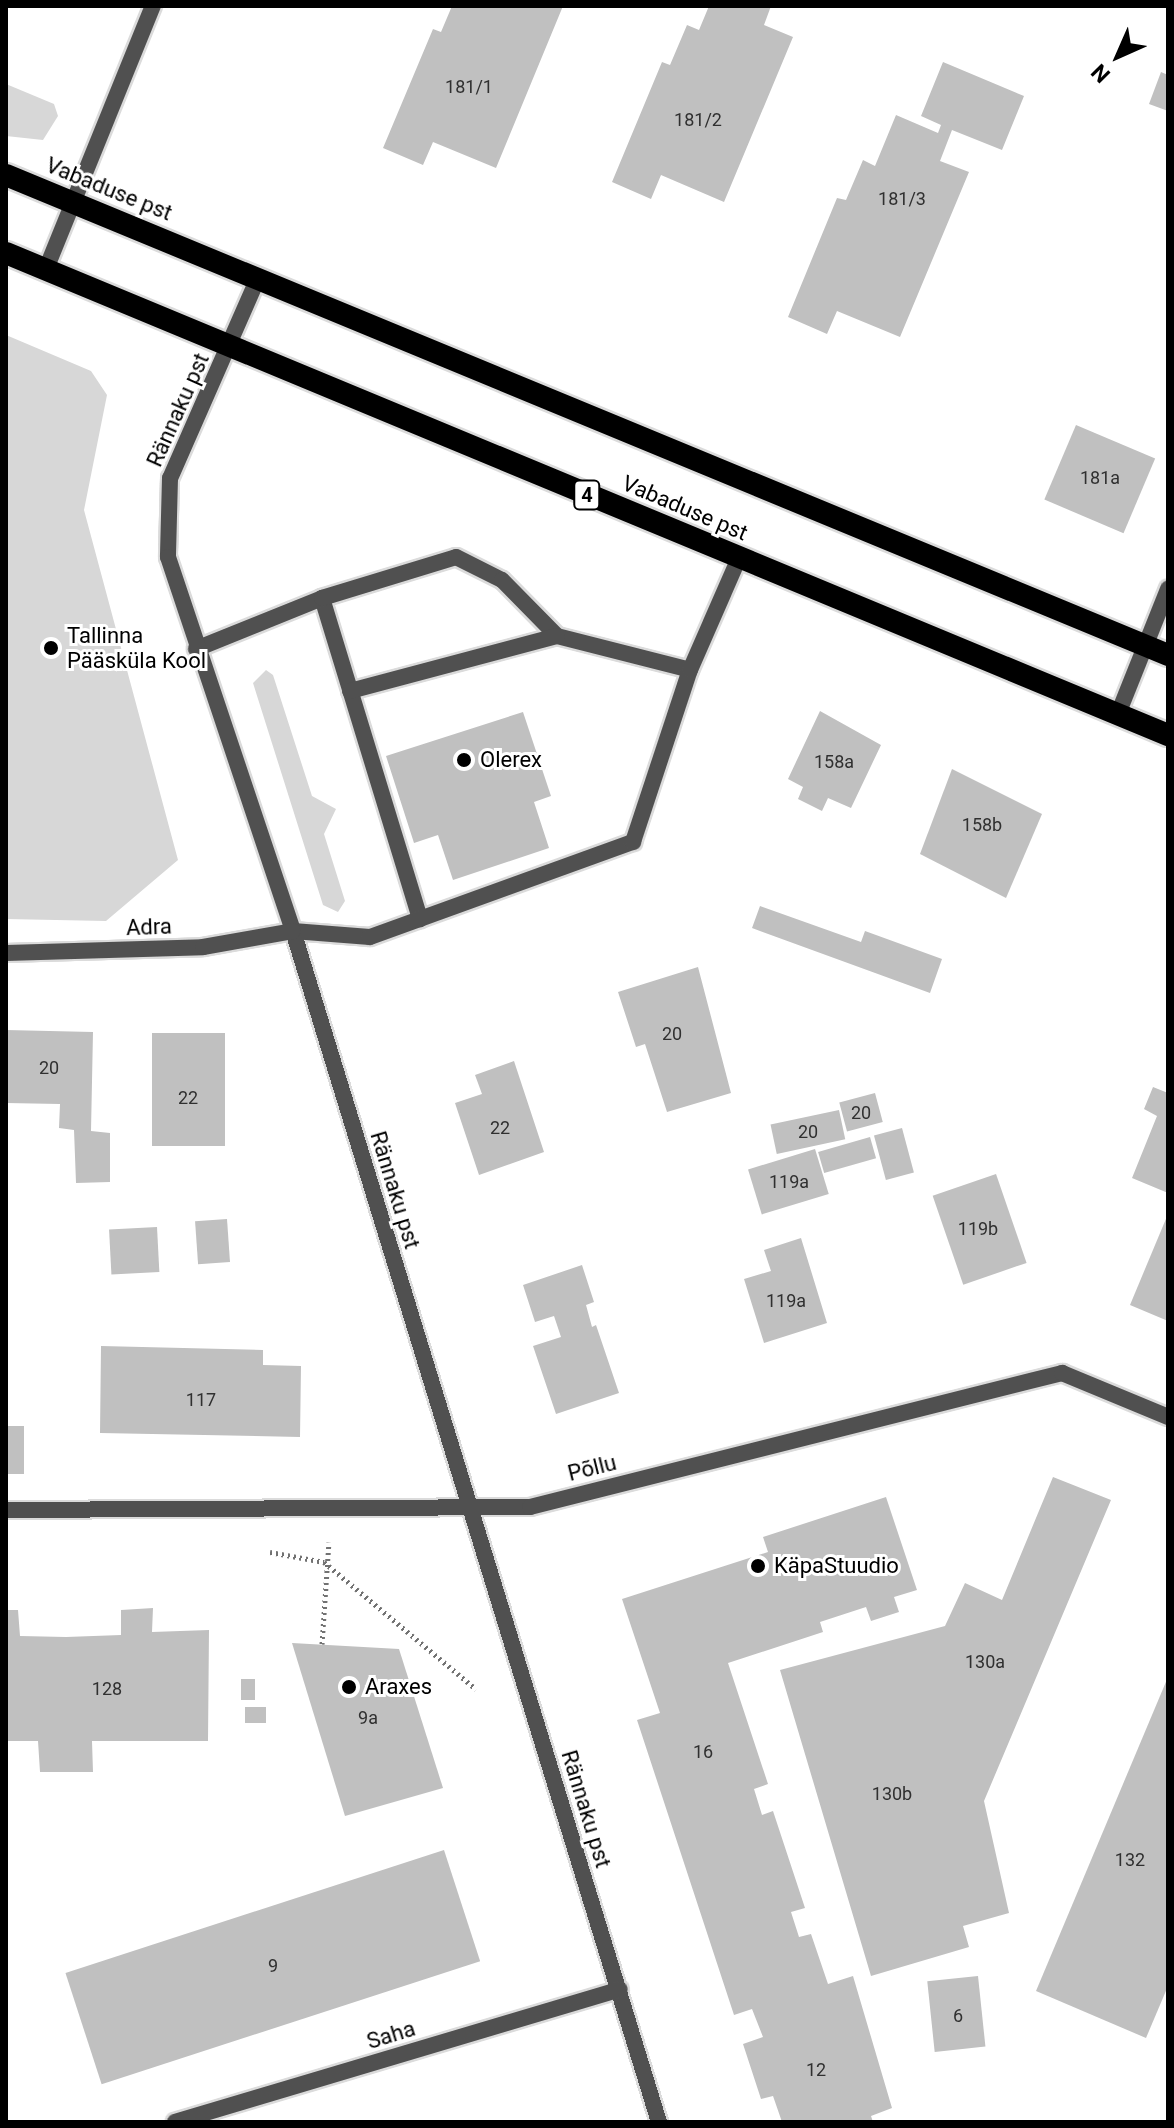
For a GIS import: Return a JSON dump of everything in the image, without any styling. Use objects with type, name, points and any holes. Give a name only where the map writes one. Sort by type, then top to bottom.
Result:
[{"type":"highway","name":"Vabaduse pst","points":[[6,175],[1168,655]]},
{"type":"highway","name":"Vabaduse pst","points":[[6,253],[1168,735]]},
{"type":"street","points":[[46,269],[153,6]]},
{"type":"street","name":"Rännaku pst","points":[[258,278],[170,478],[166,510],[168,557],[196,649],[293,931],[659,2122]]},
{"type":"street","points":[[196,649],[322,598],[456,557],[502,580],[557,636]]},
{"type":"street","points":[[350,691],[557,636],[690,670],[739,558]]},
{"type":"street","points":[[1118,714],[1168,589]]},
{"type":"street","points":[[322,598],[420,919]]},
{"type":"street","name":"Adra","points":[[6,953],[203,947],[293,931],[370,937],[633,842],[690,670]]},
{"type":"street","name":"Põllu","points":[[6,1510],[530,1507],[1062,1373],[1168,1417]]},
{"type":"street","name":"Saha","points":[[175,2122],[620,1989]]},
{"type":"path","points":[[322,1644],[324,1562],[340,1508]]},
{"type":"path","points":[[270,1552],[324,1562],[476,1689]]},
{"type":"shaded area","points":[[6,84],[54,104],[58,116],[43,140],[6,136]]},
{"type":"shaded area","name":"Tallinna Pääsküla Kool","points":[[6,335],[91,371],[107,395],[84,510],[178,860],[106,921],[6,919]]},
{"type":"shaded area","points":[[266,670],[273,675],[312,796],[336,809],[324,834],[345,901],[338,912],[323,905],[253,683]]},
{"type":"building","points":[[452,6],[563,6],[496,168],[433,142],[423,165],[383,148],[433,29],[441,32]]},
{"type":"building","points":[[709,6],[771,6],[764,25],[793,37],[724,202],[661,175],[651,199],[612,182],[662,62],[670,65],[687,25],[699,30]]},
{"type":"building","points":[[943,62],[1024,96],[1002,150],[952,130],[940,161],[969,172],[900,337],[837,311],[827,334],[788,317],[837,198],[846,200],[863,160],[875,166],[896,115],[938,133],[941,125],[921,116]]},
{"type":"building","points":[[1161,72],[1168,75],[1168,111],[1149,104]]},
{"type":"building","points":[[1076,425],[1155,459],[1124,533],[1044,500]]},
{"type":"building","points":[[820,711],[881,745],[851,808],[828,798],[822,811],[798,799],[803,787],[788,779]]},
{"type":"building","points":[[523,712],[551,796],[534,802],[549,848],[453,880],[438,835],[414,843],[386,756]]},
{"type":"building","points":[[952,769],[1042,814],[1006,898],[920,854]]},
{"type":"building","points":[[760,906],[861,942],[865,931],[942,959],[930,993],[752,928]]},
{"type":"building","points":[[698,967],[731,1093],[667,1112],[645,1044],[636,1047],[618,992]]},
{"type":"building","points":[[6,1030],[93,1032],[91,1131],[110,1133],[110,1182],[76,1183],[74,1130],[59,1128],[60,1104],[6,1103]]},
{"type":"building","points":[[152,1033],[225,1033],[225,1146],[152,1146]]},
{"type":"building","points":[[514,1061],[544,1152],[479,1175],[455,1103],[482,1094],[475,1075]]},
{"type":"building","points":[[1153,1087],[1168,1093],[1168,1193],[1132,1178],[1157,1116],[1144,1109]]},
{"type":"building","points":[[875,1093],[883,1122],[847,1132],[839,1103]]},
{"type":"building","points":[[839,1110],[845,1139],[777,1154],[771,1125]]},
{"type":"building","points":[[902,1128],[914,1172],[886,1180],[874,1136]]},
{"type":"building","points":[[870,1137],[876,1158],[824,1173],[818,1152]]},
{"type":"building","points":[[815,1149],[829,1194],[762,1214],[748,1169]]},
{"type":"building","points":[[996,1174],[1027,1263],[963,1285],[933,1196]]},
{"type":"building","points":[[1168,1214],[1168,1321],[1130,1305]]},
{"type":"building","points":[[227,1219],[230,1262],[198,1264],[195,1221]]},
{"type":"building","points":[[157,1227],[159,1272],[111,1274],[109,1230]]},
{"type":"building","points":[[801,1238],[827,1323],[764,1343],[744,1279],[771,1271],[764,1250]]},
{"type":"building","points":[[582,1265],[594,1302],[586,1305],[592,1327],[596,1325],[619,1393],[556,1414],[533,1346],[561,1337],[554,1316],[535,1322],[523,1285]]},
{"type":"building","points":[[101,1346],[263,1350],[263,1365],[301,1366],[300,1437],[100,1433]]},
{"type":"building","points":[[6,1426],[24,1426],[24,1474],[6,1474]]},
{"type":"building","points":[[1053,1477],[1111,1500],[984,1801],[1009,1913],[963,1926],[969,1947],[871,1976],[780,1670],[945,1626],[965,1583],[1002,1600]]},
{"type":"building","points":[[886,1497],[917,1590],[894,1597],[899,1612],[871,1621],[866,1607],[820,1622],[823,1632],[728,1663],[768,1784],[754,1789],[762,1815],[773,1811],[805,1908],[791,1912],[799,1937],[811,1934],[828,1984],[853,1976],[892,2108],[871,2116],[873,2122],[782,2122],[773,2096],[761,2099],[743,2044],[763,2037],[752,2009],[734,2015],[637,1720],[660,1713],[622,1599],[768,1552],[763,1537]]},
{"type":"building","points":[[153,1608],[152,1632],[209,1630],[208,1741],[92,1741],[93,1772],[40,1772],[38,1741],[6,1741],[6,1610],[18,1610],[20,1636],[66,1637],[121,1635],[121,1610]]},
{"type":"building","points":[[292,1643],[399,1649],[443,1788],[345,1816]]},
{"type":"building","points":[[1168,1677],[1168,1986],[1146,2038],[1036,1991]]},
{"type":"building","points":[[241,1679],[255,1679],[255,1700],[241,1700]]},
{"type":"building","points":[[245,1707],[266,1707],[266,1723],[245,1723]]},
{"type":"building","points":[[444,1850],[480,1961],[102,2084],[65,1973]]},
{"type":"building","points":[[978,1976],[985,2047],[935,2052],[927,1981]]},
{"type":"place","name":"Tallinna Pääsküla Kool","points":[[51,648]]},
{"type":"place","name":"Olerex","points":[[464,760]]},
{"type":"place","name":"KäpaStuudio","points":[[758,1566]]},
{"type":"place","name":"Araxes","points":[[349,1687]]}]
